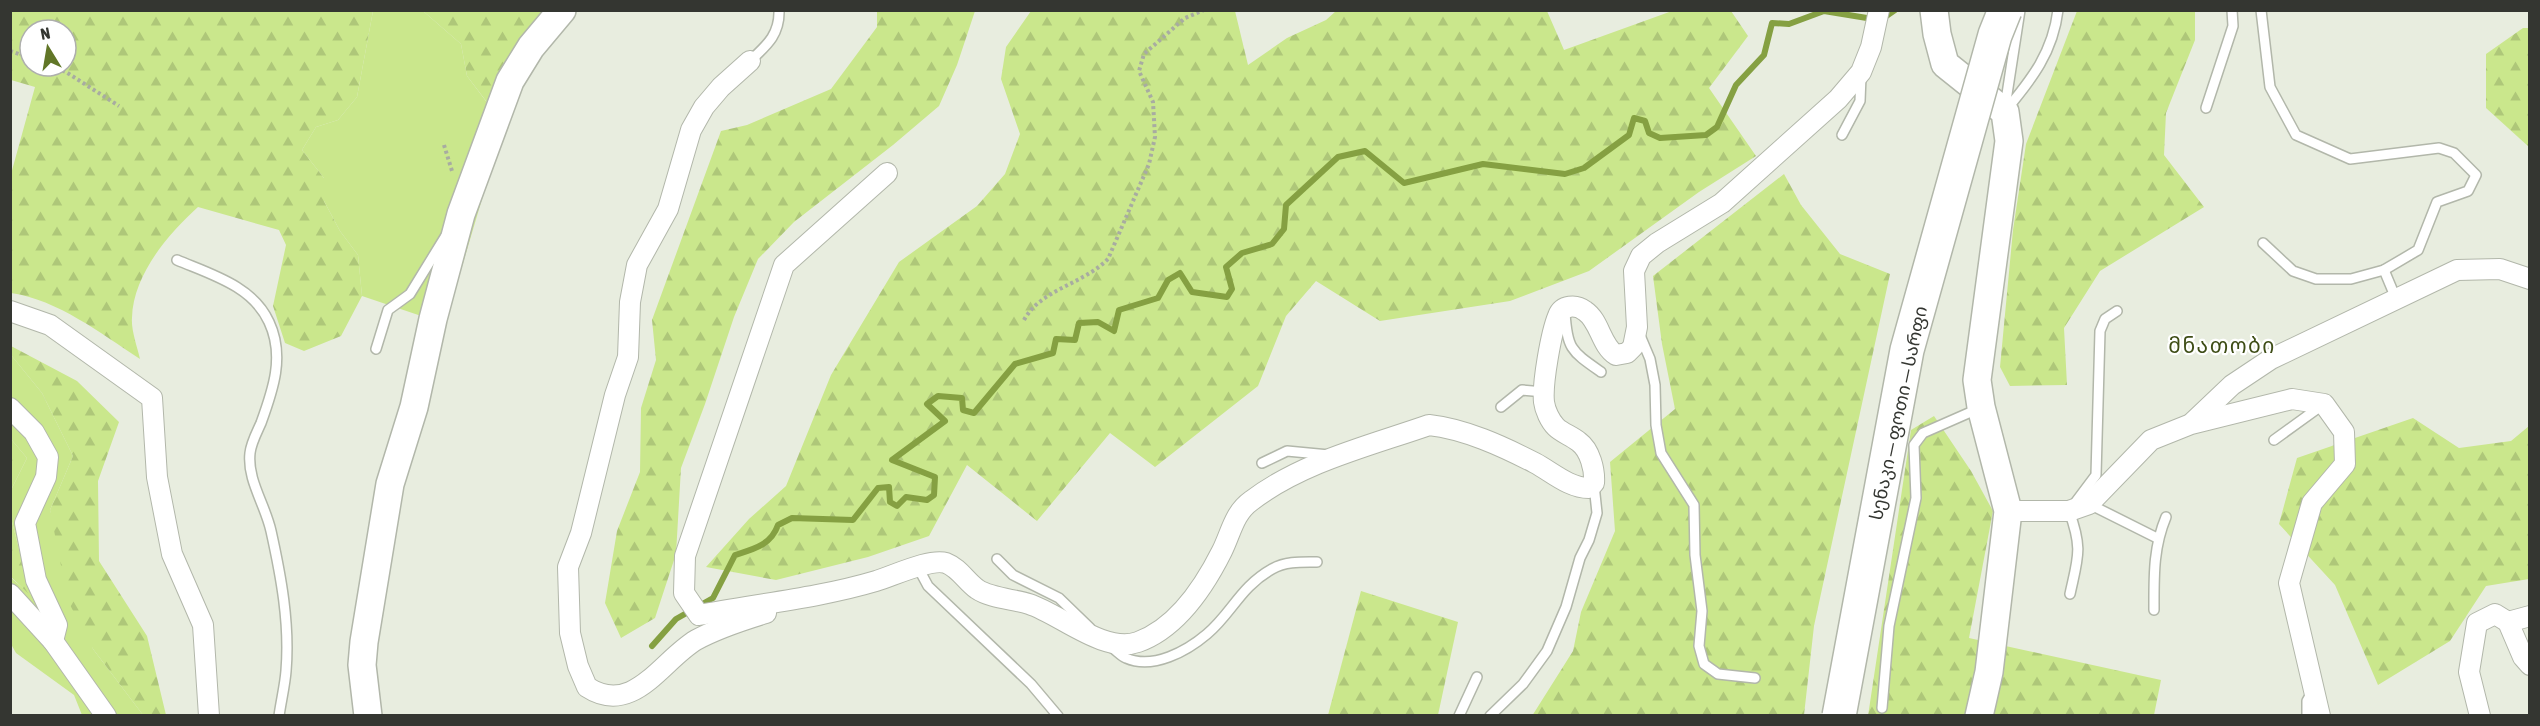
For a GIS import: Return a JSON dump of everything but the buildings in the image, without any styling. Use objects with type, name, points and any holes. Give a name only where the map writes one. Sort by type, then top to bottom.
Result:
[{"type":"highway","name":"სენაკი — ფოთი — სარფი","points":[[1839,716],[1907,350],[1995,35],[2005,10]]},
{"type":"street","points":[[368,716],[362,665],[364,642],[390,484],[414,407],[433,319],[461,214],[510,81],[531,47],[562,10]]},
{"type":"street","points":[[887,173],[784,264],[685,556],[684,593],[699,615],[874,582],[924,565],[944,562],[953,567],[978,590],[1031,605],[1101,639],[1116,644],[1136,643],[1158,632],[1179,614],[1197,593],[1222,551],[1235,518],[1249,501],[1299,472],[1429,425],[1446,427],[1494,444],[1535,463],[1577,488],[1589,488],[1594,483],[1594,473],[1588,454],[1581,443],[1556,427],[1544,403],[1553,333],[1559,313],[1564,307],[1572,306],[1585,311],[1602,334],[1609,351],[1616,355],[1627,353],[1633,347],[1637,327],[1634,271],[1641,256],[1657,243],[1722,204],[1813,124],[1861,72],[1871,47],[1879,10]]},
{"type":"street","points":[[1934,10],[1936,34],[1945,64],[2005,112],[2008,141],[1977,380],[1981,407],[2008,512],[1989,672],[1979,716]]},
{"type":"street","points":[[750,62],[720,87],[704,107],[691,130],[668,209],[637,265],[630,302],[628,357],[615,395],[587,512],[568,567],[570,633],[578,666],[587,687],[594,692],[610,696],[625,696],[696,641],[736,622],[840,589]]},
{"type":"street","points":[[2191,424],[2232,385],[2271,359],[2397,301],[2457,270],[2500,269],[2529,279]]},
{"type":"street","points":[[10,311],[50,326],[152,398],[157,477],[172,554],[203,625],[209,716]]},
{"type":"street","points":[[2008,512],[2069,511],[2089,504],[2151,440],[2191,424],[2292,399],[2324,404],[2344,432],[2345,464],[2312,503],[2289,583],[2315,686],[2320,716]]},
{"type":"street","points":[[10,408],[34,432],[48,457],[46,477],[25,523],[36,580],[57,626],[53,641]]},
{"type":"street","points":[[10,594],[53,641],[106,716]]},
{"type":"street","points":[[2480,716],[2469,672],[2477,623],[2495,614],[2508,622],[2523,657],[2529,665]]},
{"type":"street","points":[[2508,622],[2529,616]]},
{"type":"lane","points":[[779,10],[780,22]]},
{"type":"lane","points":[[750,62],[774,38],[785,10]]},
{"type":"lane","points":[[2005,112],[2020,10]]},
{"type":"lane","points":[[2005,112],[2037,73],[2056,25],[2058,10]]},
{"type":"lane","points":[[2206,108],[2233,26],[2232,10]]},
{"type":"lane","points":[[2261,10],[2270,87],[2296,135],[2350,159],[2439,148],[2454,153],[2476,175],[2468,191],[2437,202],[2418,250],[2384,270],[2351,279],[2316,279],[2293,270],[2263,243]]},
{"type":"lane","points":[[1842,135],[1860,100],[1861,72]]},
{"type":"lane","points":[[376,349],[388,310],[410,294],[431,256],[461,214]]},
{"type":"lane","points":[[177,260],[223,279],[249,296],[268,320],[275,339],[277,373],[250,451],[250,476],[262,502],[270,528],[286,616],[286,671],[279,716]]},
{"type":"lane","points":[[2384,270],[2397,301]]},
{"type":"lane","points":[[1564,307],[1566,333],[1573,352],[1601,372]]},
{"type":"lane","points":[[2070,594],[2079,554],[2079,537],[2069,511],[2096,476],[2100,331],[2105,319],[2117,311]]},
{"type":"lane","points":[[1637,327],[1650,359],[1661,453],[1694,505],[1695,555],[1702,611],[1699,646],[1704,664],[1718,674],[1755,678]]},
{"type":"lane","points":[[1501,407],[1522,390],[1545,392]]},
{"type":"lane","points":[[2274,440],[2324,404]]},
{"type":"lane","points":[[1882,708],[1889,626],[1911,531],[1916,498],[1914,445],[1923,433],[1981,407]]},
{"type":"lane","points":[[1262,463],[1287,451],[1339,456]]},
{"type":"lane","points":[[1490,716],[1523,684],[1547,651],[1566,607],[1580,558],[1589,540],[1597,513],[1594,483]]},
{"type":"lane","points":[[2089,504],[2157,538]]},
{"type":"lane","points":[[2154,610],[2157,538],[2166,518]]},
{"type":"lane","points":[[997,559],[1013,575],[1059,598],[1101,639],[1126,658],[1150,661],[1179,653],[1208,634],[1245,588],[1273,568],[1290,562],[1317,562]]},
{"type":"lane","points":[[924,565],[921,573],[928,586],[1031,684],[1058,716]]},
{"type":"lane","points":[[1459,716],[1477,676]]},
{"type":"lane","points":[[2307,716],[2307,701],[2315,686]]},
{"type":"path","points":[[1024,320],[1039,300],[1075,284],[1096,271],[1108,259],[1149,164],[1155,137],[1153,102],[1139,71],[1144,54],[1185,18],[1204,10]]},
{"type":"path","points":[[75,78],[119,106]]},
{"type":"green space","points":[[11,10],[373,11],[357,97],[338,120],[316,127],[302,150],[324,178],[324,201],[340,231],[358,255],[362,296],[341,336],[304,351],[285,343],[273,306],[286,245],[279,230],[198,207],[154,256],[139,286],[134,302],[132,323],[140,359],[62,310],[11,293],[11,174],[35,87],[11,80]]},
{"type":"green space","points":[[373,11],[423,11],[461,44],[467,76],[507,129],[485,189],[445,324],[362,296],[358,255],[340,231],[324,201],[324,178],[302,150],[316,127],[338,120],[357,97]]},
{"type":"green space","points":[[423,11],[562,11],[496,114],[467,76],[461,44]]},
{"type":"green space","points":[[877,11],[975,11],[957,65],[939,106],[794,222],[758,259],[734,317],[681,468],[676,554],[655,618],[621,638],[605,603],[617,531],[640,472],[641,408],[656,360],[652,320],[721,131],[747,125],[831,89],[877,27]]},
{"type":"green space","points":[[1031,11],[1235,11],[1248,65],[1287,38],[1326,20],[1336,11],[1547,11],[1564,50],[1672,11],[1731,11],[1748,36],[1709,88],[1756,156],[1699,192],[1589,271],[1510,301],[1380,321],[1316,281],[1286,316],[1258,386],[1155,467],[1110,433],[1037,521],[967,465],[929,536],[868,557],[776,580],[706,567],[749,519],[786,486],[831,375],[899,262],[977,206],[1005,174],[1020,134],[1001,79],[1006,47]]},
{"type":"green space","points":[[2077,11],[2195,11],[2195,40],[2166,113],[2164,155],[2204,207],[2100,271],[2064,328],[2067,385],[2010,386],[2000,367],[2013,230],[2026,144]]},
{"type":"green space","points":[[2523,28],[2529,28],[2529,147],[2486,108],[2486,54]]},
{"type":"green space","points":[[1784,174],[1801,205],[1840,254],[1890,274],[1814,626],[1804,715],[1532,716],[1573,651],[1581,612],[1615,531],[1610,462],[1675,409],[1662,344],[1653,276]]},
{"type":"green space","points":[[11,346],[77,381],[119,422],[98,481],[99,561],[147,636],[166,715],[143,715],[93,649],[68,601],[50,510],[73,456],[42,393],[11,355]]},
{"type":"green space","points":[[11,355],[42,393],[73,456],[50,510],[93,649],[143,715],[82,715],[74,695],[16,653],[11,644],[10,577],[31,595],[11,518],[11,490],[27,458],[11,439]]},
{"type":"green space","points":[[1934,416],[1971,471],[1993,511],[1969,638],[2161,680],[2154,715],[1868,716],[1911,430]]},
{"type":"green space","points":[[2413,418],[2459,448],[2511,441],[2529,426],[2529,579],[2486,586],[2450,641],[2378,685],[2335,585],[2279,524],[2297,458]]},
{"type":"green space","points":[[11,439],[27,458],[11,490]]},
{"type":"green space","points":[[11,518],[31,596],[11,577]]},
{"type":"green space","points":[[1361,591],[1458,622],[1438,715],[1328,715]]},
{"type":"waterway","points":[[1882,19],[1895,10]]},
{"type":"waterway","points":[[652,646],[676,619],[713,598],[735,555],[766,542],[778,525],[792,518],[853,520],[878,488],[889,487],[890,502],[897,506],[906,497],[927,500],[934,495],[935,477],[892,460],[945,421],[927,404],[938,396],[962,398],[963,410],[974,413],[1015,364],[1053,353],[1056,339],[1075,340],[1079,323],[1098,322],[1114,331],[1119,310],[1158,298],[1168,280],[1180,273],[1192,292],[1227,297],[1232,289],[1226,267],[1242,253],[1272,244],[1284,229],[1286,205],[1338,157],[1365,151],[1404,183],[1483,164],[1565,174],[1584,168],[1629,135],[1634,118],[1645,121],[1649,133],[1660,138],[1706,135],[1717,127],[1736,85],[1764,55],[1772,23],[1789,24],[1824,11],[1873,19]]},
{"type":"district","name":"მნათობი","points":[[2222,345]]}]
